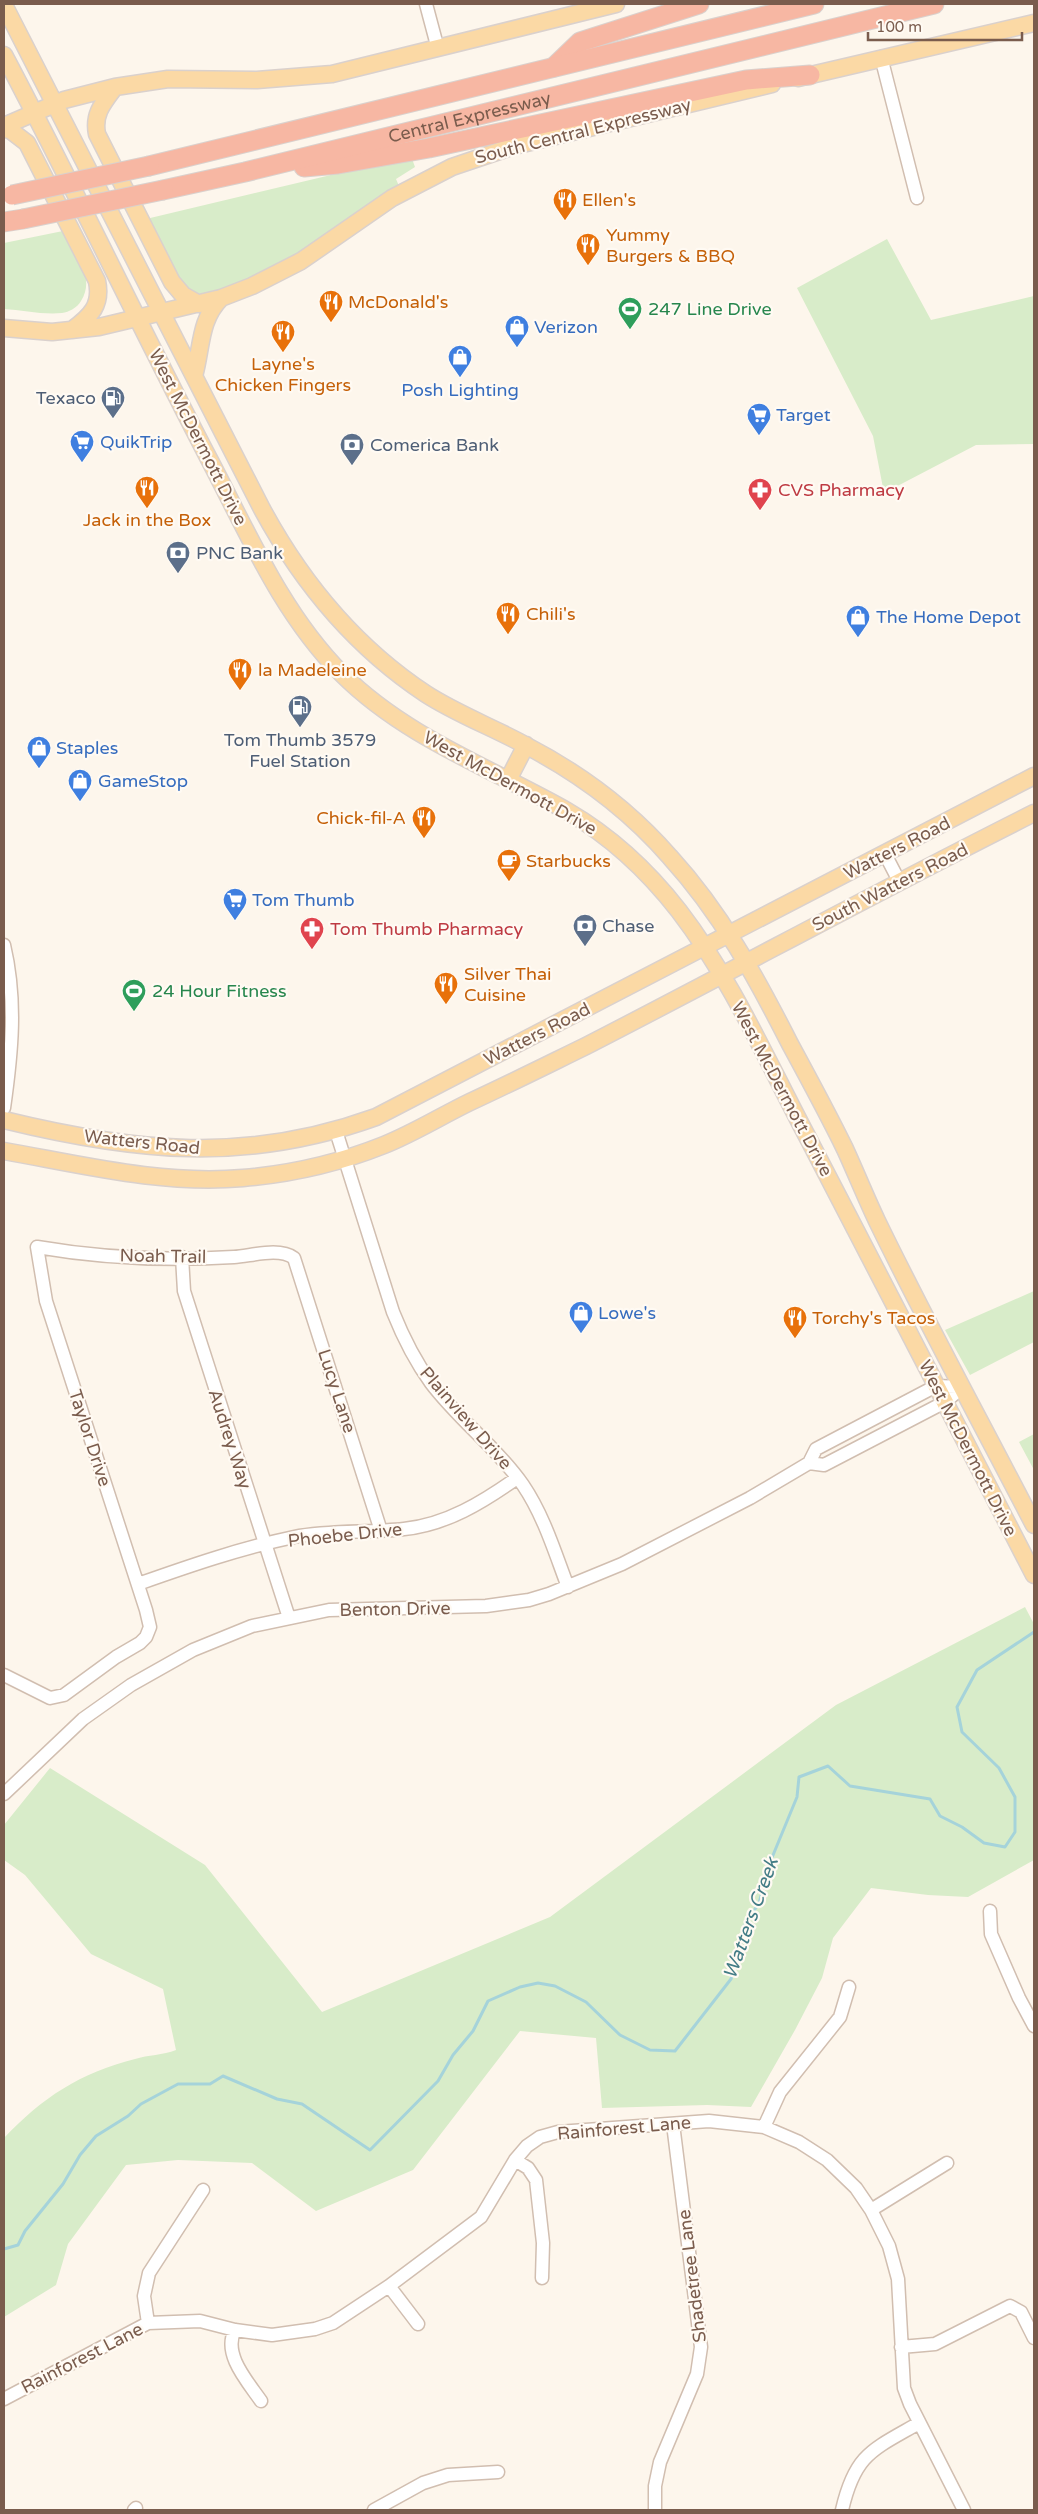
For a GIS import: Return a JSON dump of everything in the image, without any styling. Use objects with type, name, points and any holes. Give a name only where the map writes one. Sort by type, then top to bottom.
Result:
[{"type":"highway","points":[[554,68],[580,42],[699,4]]},
{"type":"highway","name":"Central Expressway","points":[[8,195],[149,166],[814,4]]},
{"type":"highway","name":"Central Expressway","points":[[4,222],[245,172],[934,4]]},
{"type":"highway","points":[[245,172],[338,164],[504,133],[746,80],[810,75]]},
{"type":"main road","name":"West McDermott Drive","points":[[4,4],[194,376],[277,535],[298,570],[341,621],[371,652],[401,675],[427,694],[461,714],[526,745],[573,772],[612,801],[648,834],[688,877],[730,934],[747,962],[846,1151],[877,1222],[1034,1525]]},
{"type":"main road","points":[[4,128],[34,112],[55,104],[114,87],[168,79],[257,80],[324,75],[438,49],[616,4]]},
{"type":"main road","name":"South Central Expressway","points":[[4,328],[35,332],[72,330],[138,320],[221,298],[252,286],[301,261],[392,198],[452,167],[514,146],[881,57],[1034,23]]},
{"type":"main road","name":"West McDermott Drive","points":[[4,55],[274,584],[316,644],[342,674],[388,714],[426,737],[569,812],[623,851],[661,888],[704,947],[722,976],[821,1163],[1034,1575]]},
{"type":"main road","points":[[114,87],[98,110],[95,124],[97,134],[172,282],[184,295],[199,304]]},
{"type":"main road","points":[[4,128],[10,130],[27,143],[97,281],[98,303],[88,318],[72,330]]},
{"type":"main road","points":[[194,376],[200,353],[202,330],[212,308],[221,298]]},
{"type":"main road","points":[[274,584],[298,570]]},
{"type":"main road","points":[[508,780],[526,745]]},
{"type":"main road","name":"Watters Road","points":[[4,1120],[101,1141],[200,1150],[259,1146],[336,1131],[376,1116],[1034,776]]},
{"type":"main road","name":"South Watters Road","points":[[747,962],[1034,812]]},
{"type":"main road","name":"Watters Road","points":[[4,1151],[139,1176],[202,1180],[243,1178],[291,1172],[346,1159],[387,1144],[747,962]]},
{"type":"main road","points":[[821,1163],[846,1151]]},
{"type":"street","points":[[426,4],[438,49]]},
{"type":"street","points":[[881,57],[917,198]]},
{"type":"street","points":[[885,854],[899,881]]},
{"type":"street","points":[[4,945],[12,1052],[4,1108]]},
{"type":"street","name":"Plainview Drive","points":[[336,1131],[393,1312],[403,1337],[432,1384],[517,1478],[538,1512],[568,1587]]},
{"type":"street","name":"Noah Trail","points":[[38,1247],[112,1256],[182,1257],[289,1254]]},
{"type":"street","name":"Taylor Drive","points":[[4,1675],[50,1698],[64,1695],[116,1657],[140,1643],[150,1627],[138,1584],[46,1301],[38,1247]]},
{"type":"street","name":"Lucy Lane","points":[[289,1254],[294,1258],[298,1267],[381,1531]]},
{"type":"street","name":"Audrey Way","points":[[182,1257],[184,1291],[289,1618]]},
{"type":"street","name":"Benton Drive","points":[[4,1794],[83,1719],[131,1685],[193,1650],[252,1626],[329,1610],[486,1606],[529,1600],[568,1587],[622,1564],[750,1498],[810,1463],[816,1449],[936,1386],[963,1387]]},
{"type":"street","name":"Benton Drive","points":[[810,1463],[824,1465],[945,1402],[963,1387]]},
{"type":"street","name":"Phoebe Drive","points":[[138,1584],[220,1556],[295,1537],[407,1529],[441,1520],[477,1504],[517,1478]]},
{"type":"street","points":[[990,1911],[991,1934],[1019,1998],[1034,2026]]},
{"type":"street","points":[[764,2128],[780,2092],[840,2017],[849,1987]]},
{"type":"street","name":"Rainforest Lane","points":[[4,2399],[148,2323],[200,2321],[235,2330],[272,2335],[315,2329],[333,2323],[389,2286],[481,2217],[515,2160],[526,2146],[540,2137],[558,2132],[709,2121],[764,2128],[799,2142],[827,2160],[856,2188],[871,2210],[890,2246],[898,2278],[904,2388],[919,2423],[964,2510]]},
{"type":"street","name":"Shadetree Lane","points":[[655,2510],[655,2486],[660,2462],[697,2374],[701,2347],[673,2124]]},
{"type":"street","points":[[515,2160],[528,2168],[536,2180],[543,2243],[542,2278]]},
{"type":"street","points":[[871,2210],[947,2163]]},
{"type":"street","points":[[148,2323],[144,2296],[149,2273],[204,2190]]},
{"type":"street","points":[[389,2286],[418,2324]]},
{"type":"street","points":[[901,2347],[934,2344],[1010,2306],[1021,2312],[1034,2338]]},
{"type":"street","points":[[235,2330],[231,2336],[234,2356],[244,2377],[261,2401]]},
{"type":"street","points":[[842,2510],[856,2467],[878,2446],[919,2423]]},
{"type":"street","points":[[374,2510],[423,2483],[448,2475],[498,2472]]},
{"type":"green space","points":[[411,156],[415,167],[396,179],[399,186],[295,257],[233,287],[206,293],[185,291],[146,219]]},
{"type":"green space","points":[[63,231],[78,256],[85,274],[85,292],[79,303],[73,309],[62,313],[40,313],[4,309],[4,243]]},
{"type":"green space","points":[[887,239],[931,320],[1034,296],[1034,444],[976,445],[884,493],[873,436],[797,288]]},
{"type":"green space","points":[[1034,1291],[1034,1342],[970,1375],[945,1330]]},
{"type":"green space","points":[[1034,1434],[1034,1470],[1019,1442]]},
{"type":"green space","points":[[1025,1607],[1034,1624],[1034,1860],[968,1897],[928,1895],[871,1888],[833,1938],[822,1978],[751,2107],[707,2105],[602,2108],[596,2038],[520,2031],[413,2170],[316,2211],[252,2163],[178,2160],[126,2165],[68,2244],[56,2285],[4,2317],[4,2138],[33,2110],[80,2079],[115,2065],[176,2050],[163,1989],[91,1954],[25,1875],[4,1860],[4,1825],[50,1768],[205,1865],[322,2012],[550,1917],[836,1705]]},
{"type":"waterway","name":"Watters Creek","points":[[4,2249],[18,2245],[25,2231],[63,2184],[80,2155],[96,2136],[128,2116],[141,2104],[178,2084],[210,2084],[223,2076],[277,2099],[302,2104],[370,2150],[438,2081],[453,2055],[473,2031],[488,2001],[520,1987],[538,1983],[555,1986],[586,2002],[620,2035],[650,2050],[675,2051],[731,1979],[738,1957],[744,1926],[759,1903],[771,1860],[797,1797],[799,1777],[828,1766],[850,1786],[930,1799],[940,1816],[962,1827],[984,1843],[1005,1847],[1015,1832],[1015,1797],[999,1768],[962,1732],[957,1707],[977,1670],[1034,1632]]},
{"type":"place","name":"Ellen's","points":[[565,221]]},
{"type":"place","name":"Yummy Burgers & BBQ","points":[[588,266]]},
{"type":"place","name":"McDonald's","points":[[331,323]]},
{"type":"place","name":"247 Line Drive","points":[[630,330]]},
{"type":"place","name":"Verizon","points":[[517,348]]},
{"type":"place","name":"Layne's Chicken Fingers","points":[[283,353]]},
{"type":"place","name":"Posh Lighting","points":[[460,378]]},
{"type":"place","name":"Texaco","points":[[113,419]]},
{"type":"place","name":"Target","points":[[759,436]]},
{"type":"place","name":"QuikTrip","points":[[82,463]]},
{"type":"place","name":"Comerica Bank","points":[[352,466]]},
{"type":"place","name":"Jack in the Box","points":[[147,509]]},
{"type":"place","name":"CVS Pharmacy","points":[[760,511]]},
{"type":"place","name":"PNC Bank","points":[[178,574]]},
{"type":"place","name":"Chili's","points":[[508,635]]},
{"type":"place","name":"The Home Depot","points":[[858,638]]},
{"type":"place","name":"la Madeleine","points":[[240,691]]},
{"type":"place","name":"Tom Thumb 3579 Fuel Station","points":[[300,728]]},
{"type":"place","name":"Staples","points":[[39,769]]},
{"type":"place","name":"GameStop","points":[[80,802]]},
{"type":"place","name":"Chick-fil-A","points":[[424,839]]},
{"type":"place","name":"Starbucks","points":[[509,882]]},
{"type":"place","name":"Tom Thumb","points":[[235,921]]},
{"type":"place","name":"Chase","points":[[585,947]]},
{"type":"place","name":"Tom Thumb Pharmacy","points":[[312,950]]},
{"type":"place","name":"Silver Thai Cuisine","points":[[446,1005]]},
{"type":"place","name":"24 Hour Fitness","points":[[134,1012]]},
{"type":"place","name":"Lowe's","points":[[581,1334]]},
{"type":"place","name":"Torchy's Tacos","points":[[795,1339]]}]
